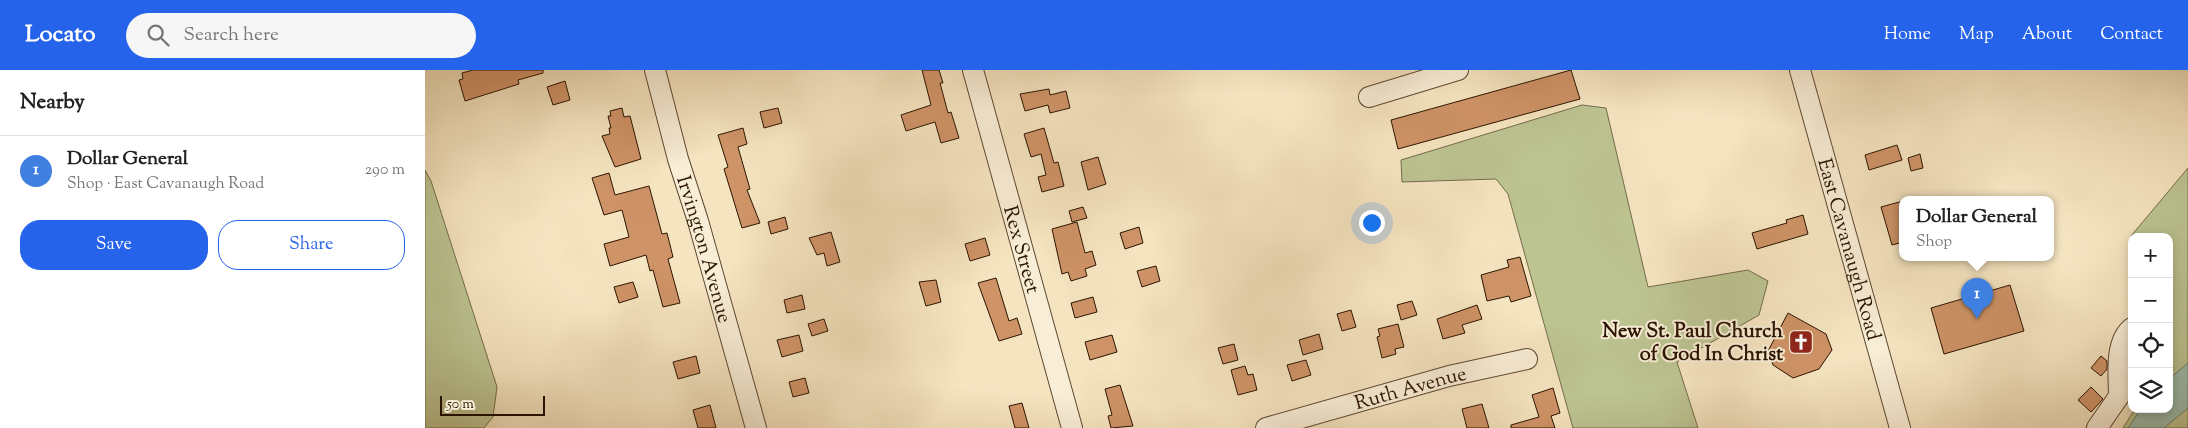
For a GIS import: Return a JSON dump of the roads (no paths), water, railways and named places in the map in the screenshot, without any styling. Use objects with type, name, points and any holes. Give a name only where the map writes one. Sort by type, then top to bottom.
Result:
[{"type":"street","name":"Irvington Avenue","points":[[655,70],[678,159],[698,220],[756,428]]},
{"type":"street","name":"Rex Street","points":[[973,70],[1072,428]]},
{"type":"street","points":[[1369,97],[1458,70]]},
{"type":"street","name":"East Cavanaugh Road","points":[[1801,70],[1900,428]]},
{"type":"street","points":[[2119,396],[2119,367],[2122,343],[2128,334]]},
{"type":"street","name":"Ruth Avenue","points":[[1266,428],[1449,376],[1527,359]]},
{"type":"street","points":[[2097,428],[2128,384]]},
{"type":"place","name":"Dollar General","points":[[1977,319]]},
{"type":"place","name":"New St. Paul Church of God In Christ","points":[[1801,342]]}]
